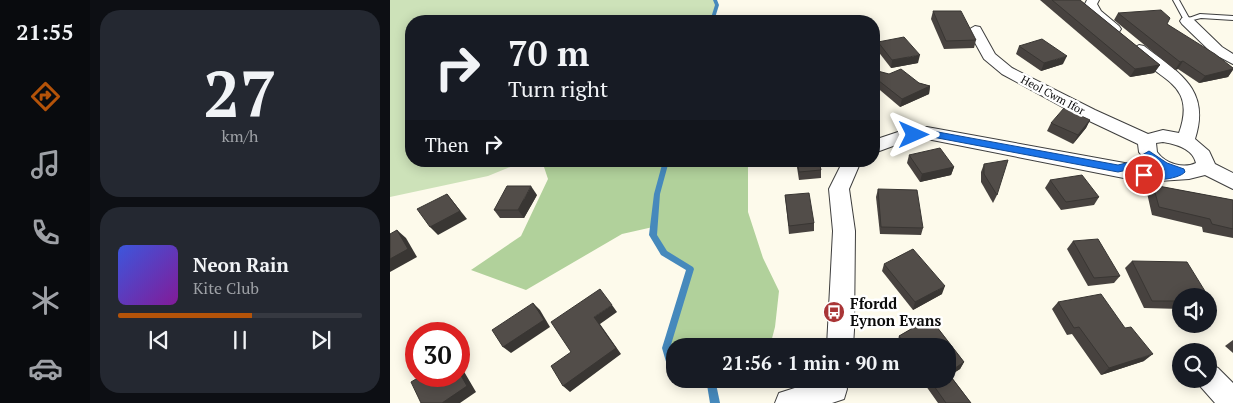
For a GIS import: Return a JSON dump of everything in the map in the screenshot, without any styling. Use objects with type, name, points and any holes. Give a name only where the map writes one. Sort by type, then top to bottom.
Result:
[{"type":"street","points":[[1093,0],[1092,8],[1099,17],[1186,89],[1190,96],[1194,118],[1185,142]]},
{"type":"street","points":[[1186,20],[1217,50],[1233,60]]},
{"type":"street","name":"Heol Cwm Ifor","points":[[975,30],[986,51],[1002,68],[1149,148],[1163,166],[1180,172]]},
{"type":"street","points":[[880,142],[927,133],[1158,175],[1180,172],[1193,173],[1205,168],[1233,182]]},
{"type":"street","points":[[1118,169],[1143,161],[1149,148],[1163,136],[1185,142],[1204,156],[1205,168]]},
{"type":"street","points":[[841,338],[844,231],[839,189],[849,167]]},
{"type":"street","points":[[1217,386],[1233,403]]},
{"type":"street","points":[[789,403],[837,390]]},
{"type":"lane","points":[[1176,0],[1186,20],[1200,16],[1233,18]]},
{"type":"green space","points":[[390,0],[715,0],[717,5],[714,15],[405,15],[405,167],[510,167],[488,176],[390,197]]},
{"type":"green space","points":[[544,167],[748,167],[748,212],[763,258],[779,291],[772,338],[669,338],[690,269],[671,257],[660,247],[656,241],[653,227],[622,234],[526,290],[471,270],[521,236],[548,179]]},
{"type":"building","points":[[1052,0],[1080,0],[1160,65],[1135,69]]},
{"type":"building","points":[[1161,10],[1170,18],[1167,24],[1215,54],[1233,69],[1205,76],[1183,61],[1180,62],[1118,13]]},
{"type":"building","points":[[933,11],[961,11],[976,40],[946,41]]},
{"type":"building","points":[[904,37],[920,55],[892,60],[880,45],[880,42]]},
{"type":"building","points":[[1042,39],[1067,56],[1044,63],[1019,46]]},
{"type":"building","points":[[901,69],[919,83],[930,86],[902,99],[880,82],[880,72],[889,74]]},
{"type":"building","points":[[1064,108],[1090,120],[1078,135],[1051,123]]},
{"type":"building","points":[[940,148],[954,167],[922,174],[909,155]]},
{"type":"building","points":[[1008,160],[997,195],[984,174],[984,164]]},
{"type":"building","points":[[798,167],[820,167],[821,170],[799,172]]},
{"type":"building","points":[[1082,175],[1099,197],[1066,202],[1050,180]]},
{"type":"building","points":[[1153,185],[1233,200],[1233,229],[1212,224],[1210,219],[1159,207]]},
{"type":"building","points":[[507,186],[531,186],[518,210],[494,210]]},
{"type":"building","points":[[878,189],[917,190],[923,228],[881,227]]},
{"type":"building","points":[[809,193],[814,223],[789,226],[785,195]]},
{"type":"building","points":[[447,194],[460,211],[430,227],[417,209]]},
{"type":"building","points":[[397,230],[408,249],[390,259],[390,234]]},
{"type":"building","points":[[1098,239],[1120,276],[1094,278],[1073,241]]},
{"type":"building","points":[[913,249],[945,286],[915,302],[884,264]]},
{"type":"building","points":[[1132,261],[1187,262],[1203,288],[1172,288],[1172,301],[1152,301]]},
{"type":"building","points":[[600,289],[612,305],[594,317],[616,348],[563,386],[551,366],[571,352],[551,322]]},
{"type":"building","points":[[1101,294],[1125,328],[1131,327],[1153,354],[1109,368],[1079,327],[1074,328],[1058,302]]},
{"type":"building","points":[[533,303],[544,320],[503,347],[492,330]]},
{"type":"building","points":[[930,318],[945,338],[900,338],[899,336]]},
{"type":"building","points":[[956,352],[964,362],[956,368]]},
{"type":"building","points":[[956,383],[971,403],[946,403],[935,388],[956,388]]},
{"type":"building","points":[[413,387],[466,387],[442,403],[421,403]]},
{"type":"waterway","points":[[714,15],[717,5],[715,0]]},
{"type":"waterway","points":[[664,167],[657,194],[653,235],[664,253],[690,269],[669,338]]},
{"type":"waterway","points":[[712,388],[715,403]]},
{"type":"place","name":"Ffordd Eynon Evans","points":[[834,312]]},
{"type":"route","points":[[914,135],[927,133],[971,140],[1118,169],[1143,161],[1149,154],[1163,166],[1180,172],[1144,175]]}]
